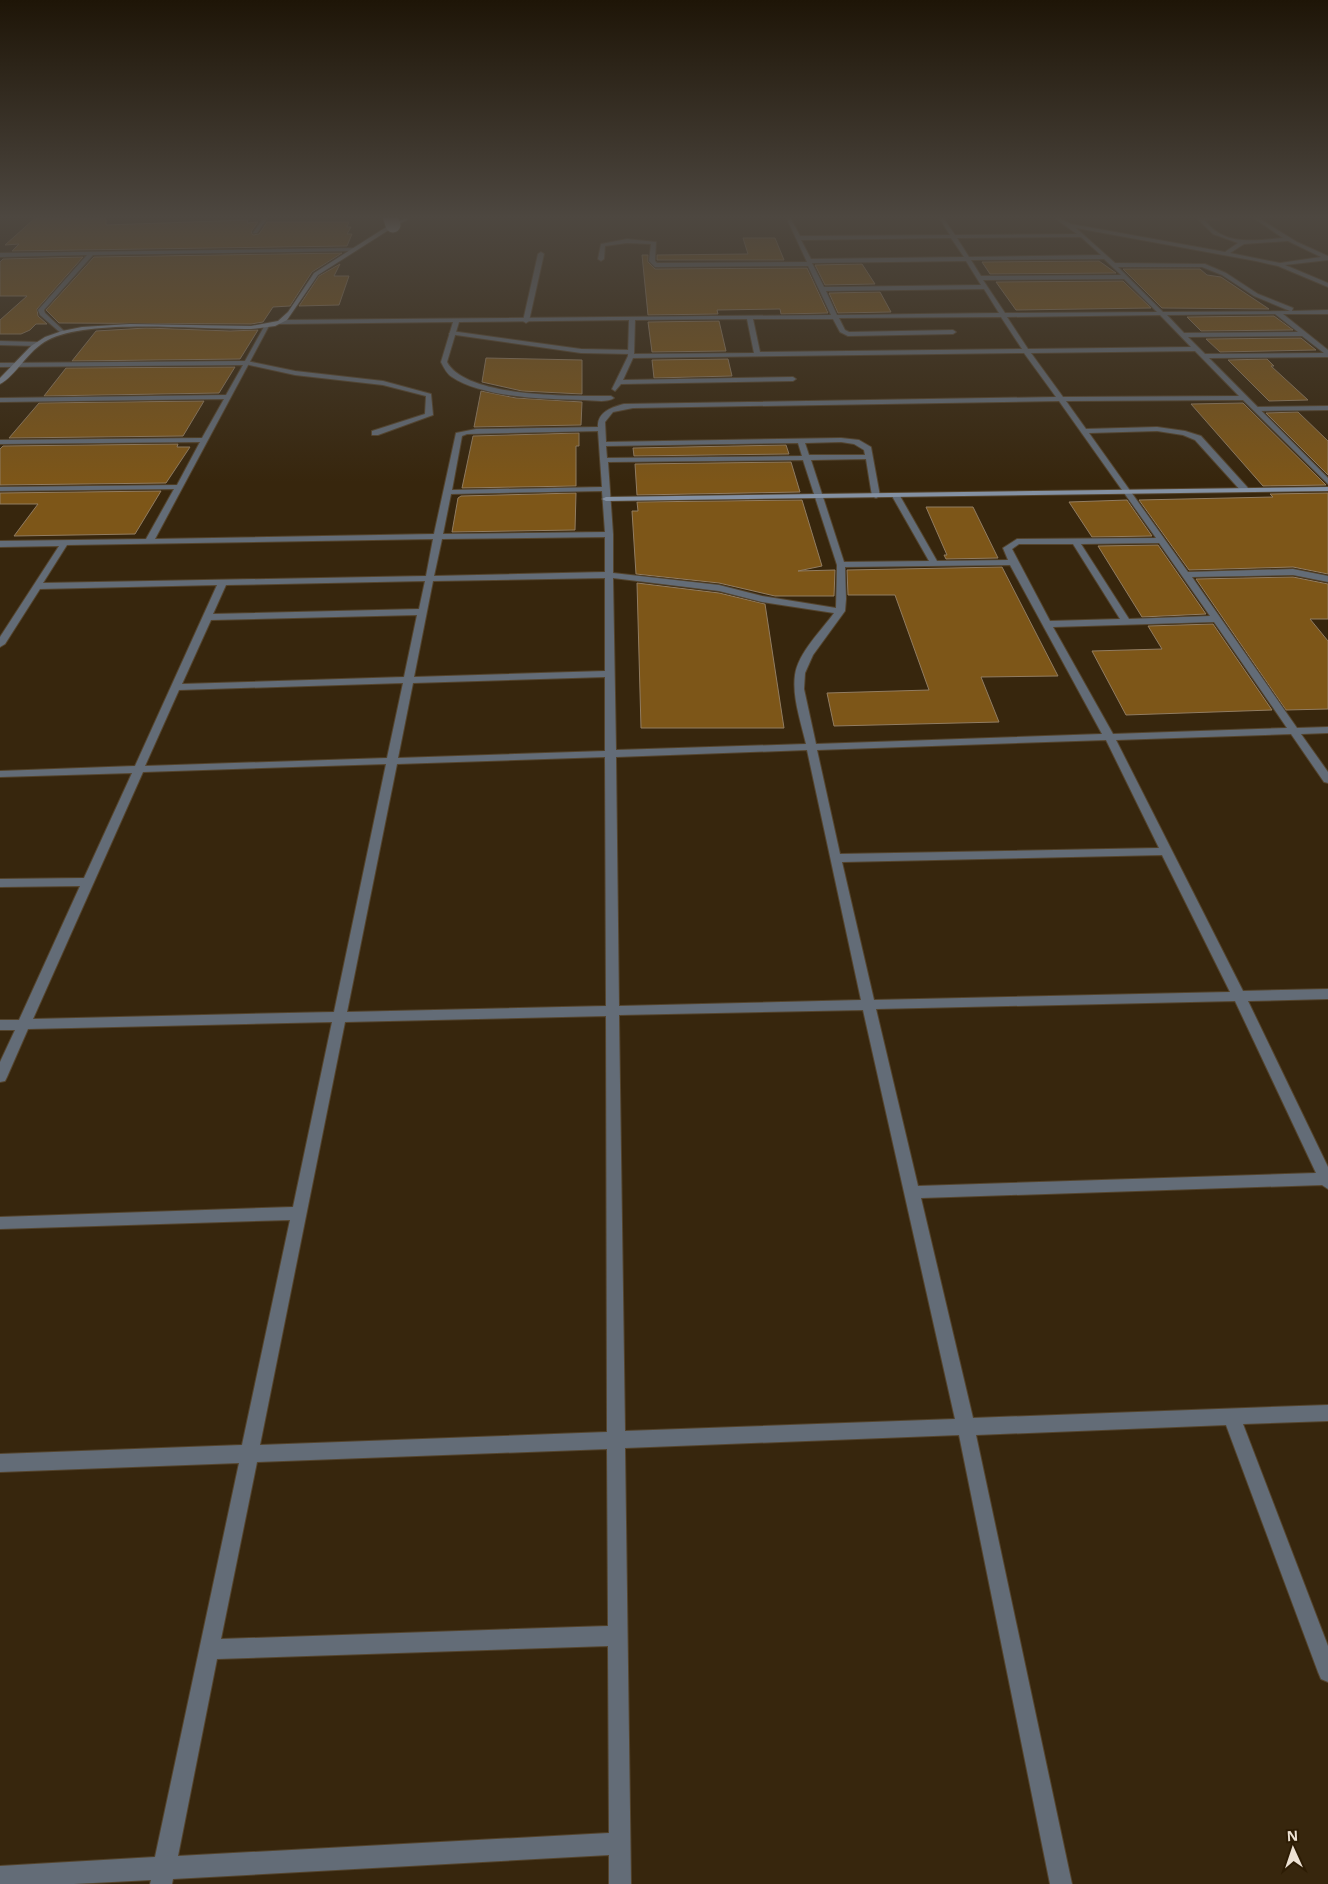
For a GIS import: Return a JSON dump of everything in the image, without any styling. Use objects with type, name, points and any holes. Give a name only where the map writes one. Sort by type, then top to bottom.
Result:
[{"type":"street","points":[[44,307],[41,310],[42,314],[62,332]]},
{"type":"street","points":[[280,322],[288,317],[294,307]]},
{"type":"street","points":[[526,321],[529,307]]},
{"type":"street","points":[[830,307],[842,331],[848,334],[953,332]]},
{"type":"street","points":[[997,307],[1026,351],[1128,492],[1328,780]]},
{"type":"street","points":[[1156,307],[1328,482]]},
{"type":"street","points":[[1285,307],[1300,312]]},
{"type":"street","points":[[1276,312],[1328,354]]},
{"type":"street","points":[[0,382],[37,344],[62,332],[95,328],[268,325],[280,322],[456,322],[1328,312]]},
{"type":"street","points":[[897,317],[907,333]]},
{"type":"street","points":[[942,317],[958,339]]},
{"type":"street","points":[[614,408],[611,398],[631,354],[632,319]]},
{"type":"street","points":[[750,319],[757,354]]},
{"type":"street","points":[[456,322],[451,333],[444,362],[449,372],[461,380],[513,392],[611,398]]},
{"type":"street","points":[[149,542],[268,325]]},
{"type":"street","points":[[451,333],[581,351],[631,354],[1197,349]]},
{"type":"street","points":[[1183,335],[1304,334]]},
{"type":"street","points":[[0,343],[37,344]]},
{"type":"street","points":[[963,345],[968,352]]},
{"type":"street","points":[[1204,356],[1328,354]]},
{"type":"street","points":[[0,365],[247,363],[296,373],[383,383],[429,395],[429,415],[375,433]]},
{"type":"street","points":[[618,382],[793,379]]},
{"type":"street","points":[[0,400],[229,397]]},
{"type":"street","points":[[620,1884],[609,534],[602,429],[604,414],[614,408],[1059,398],[1245,398]]},
{"type":"street","points":[[1256,409],[1328,408]]},
{"type":"street","points":[[163,1876],[338,1017],[437,537],[460,435],[465,432],[602,429]]},
{"type":"street","points":[[1083,431],[1170,430],[1189,434],[1198,438],[1245,490]]},
{"type":"street","points":[[0,442],[205,440]]},
{"type":"street","points":[[603,444],[802,440],[856,442],[868,449],[876,496]]},
{"type":"street","points":[[802,440],[841,565],[842,598],[840,611],[820,636],[800,673],[799,689],[834,858],[870,1005],[966,1426],[1061,1884]]},
{"type":"street","points":[[604,460],[870,457]]},
{"type":"street","points":[[0,489],[179,486]]},
{"type":"street","points":[[447,492],[819,497],[1328,489]]},
{"type":"street","points":[[896,496],[935,564]]},
{"type":"street","points":[[0,544],[609,534]]},
{"type":"street","points":[[913,1192],[1327,1181],[1238,996],[1109,738],[1007,548],[1016,542],[1161,540]]},
{"type":"street","points":[[1076,541],[1126,622]]},
{"type":"street","points":[[0,644],[64,544]]},
{"type":"street","points":[[841,565],[1013,562],[1017,568]]},
{"type":"street","points":[[1185,575],[1293,572],[1328,579]]},
{"type":"street","points":[[37,586],[609,575],[719,588],[762,600],[840,611]]},
{"type":"street","points":[[0,1077],[222,582]]},
{"type":"street","points":[[207,617],[422,612]]},
{"type":"street","points":[[1047,624],[1216,619]]},
{"type":"street","points":[[176,687],[610,674]]},
{"type":"street","points":[[0,774],[1328,730]]},
{"type":"street","points":[[834,858],[1166,851]]},
{"type":"street","points":[[0,883],[88,882]]},
{"type":"street","points":[[0,1025],[1328,994]]},
{"type":"street","points":[[0,1222],[298,1213]]},
{"type":"street","points":[[0,1463],[1328,1413]]},
{"type":"street","points":[[1231,1416],[1328,1672]]},
{"type":"street","points":[[209,1649],[618,1636]]},
{"type":"street","points":[[0,1878],[163,1876],[620,1844]]},
{"type":"building","points":[[15,307],[39,307],[37,309],[38,316],[47,324],[36,324],[30,330],[21,334],[0,334],[0,320]]},
{"type":"building","points":[[49,307],[274,307],[263,322],[251,324],[59,323],[46,310]]},
{"type":"building","points":[[647,307],[825,307],[828,313],[781,314],[780,309],[717,310],[718,314],[648,315]]},
{"type":"building","points":[[835,307],[888,307],[891,312],[838,313]]},
{"type":"building","points":[[1014,307],[1151,308],[1016,310]]},
{"type":"building","points":[[1161,307],[1266,307],[1269,309]]},
{"type":"building","points":[[1274,316],[1293,330],[1201,331],[1187,317]]},
{"type":"building","points":[[719,321],[726,351],[652,352],[648,322]]},
{"type":"building","points":[[146,328],[258,330],[240,359],[72,361],[96,331]]},
{"type":"building","points":[[1301,338],[1316,350],[1220,352],[1206,339]]},
{"type":"building","points":[[486,358],[582,360],[582,394],[522,391],[482,382]]},
{"type":"building","points":[[728,359],[732,376],[654,378],[652,360]]},
{"type":"building","points":[[1267,359],[1274,366],[1271,366],[1308,400],[1269,401],[1228,360]]},
{"type":"building","points":[[235,367],[219,393],[44,396],[66,368]]},
{"type":"building","points":[[481,391],[516,398],[582,402],[581,425],[474,427]]},
{"type":"building","points":[[204,401],[183,436],[9,438],[39,403]]},
{"type":"building","points":[[1243,403],[1326,485],[1263,486],[1191,404]]},
{"type":"building","points":[[1298,412],[1328,441],[1328,475],[1266,413]]},
{"type":"building","points":[[579,433],[579,446],[576,446],[576,486],[462,488],[473,436]]},
{"type":"building","points":[[178,444],[177,447],[190,447],[166,483],[0,485],[0,449],[3,446]]},
{"type":"building","points":[[786,445],[789,454],[634,456],[633,448]]},
{"type":"building","points":[[791,462],[800,492],[637,495],[635,464]]},
{"type":"building","points":[[161,491],[135,534],[14,536],[38,504],[0,504],[0,493]]},
{"type":"building","points":[[576,493],[575,530],[452,532],[458,498],[461,496]]},
{"type":"building","points":[[1328,493],[1328,574],[1293,567],[1189,570],[1139,500],[1273,497],[1270,494]]},
{"type":"building","points":[[802,500],[822,566],[798,571],[835,570],[834,596],[775,596],[719,583],[636,574],[632,511],[638,511],[637,502]]},
{"type":"building","points":[[1127,500],[1152,536],[1092,537],[1069,502]]},
{"type":"building","points":[[926,507],[973,507],[998,558],[946,559],[944,555],[947,555]]},
{"type":"building","points":[[1158,545],[1206,614],[1142,617],[1098,546]]},
{"type":"building","points":[[1002,567],[1058,676],[981,677],[999,722],[834,726],[827,693],[929,690],[895,595],[848,595],[847,570]]},
{"type":"building","points":[[1293,577],[1328,584],[1328,619],[1310,619],[1328,641],[1328,709],[1286,710],[1196,579]]},
{"type":"building","points":[[637,583],[719,593],[765,604],[784,728],[641,728]]},
{"type":"building","points":[[1213,624],[1272,710],[1126,715],[1092,651],[1162,649],[1148,626]]}]
